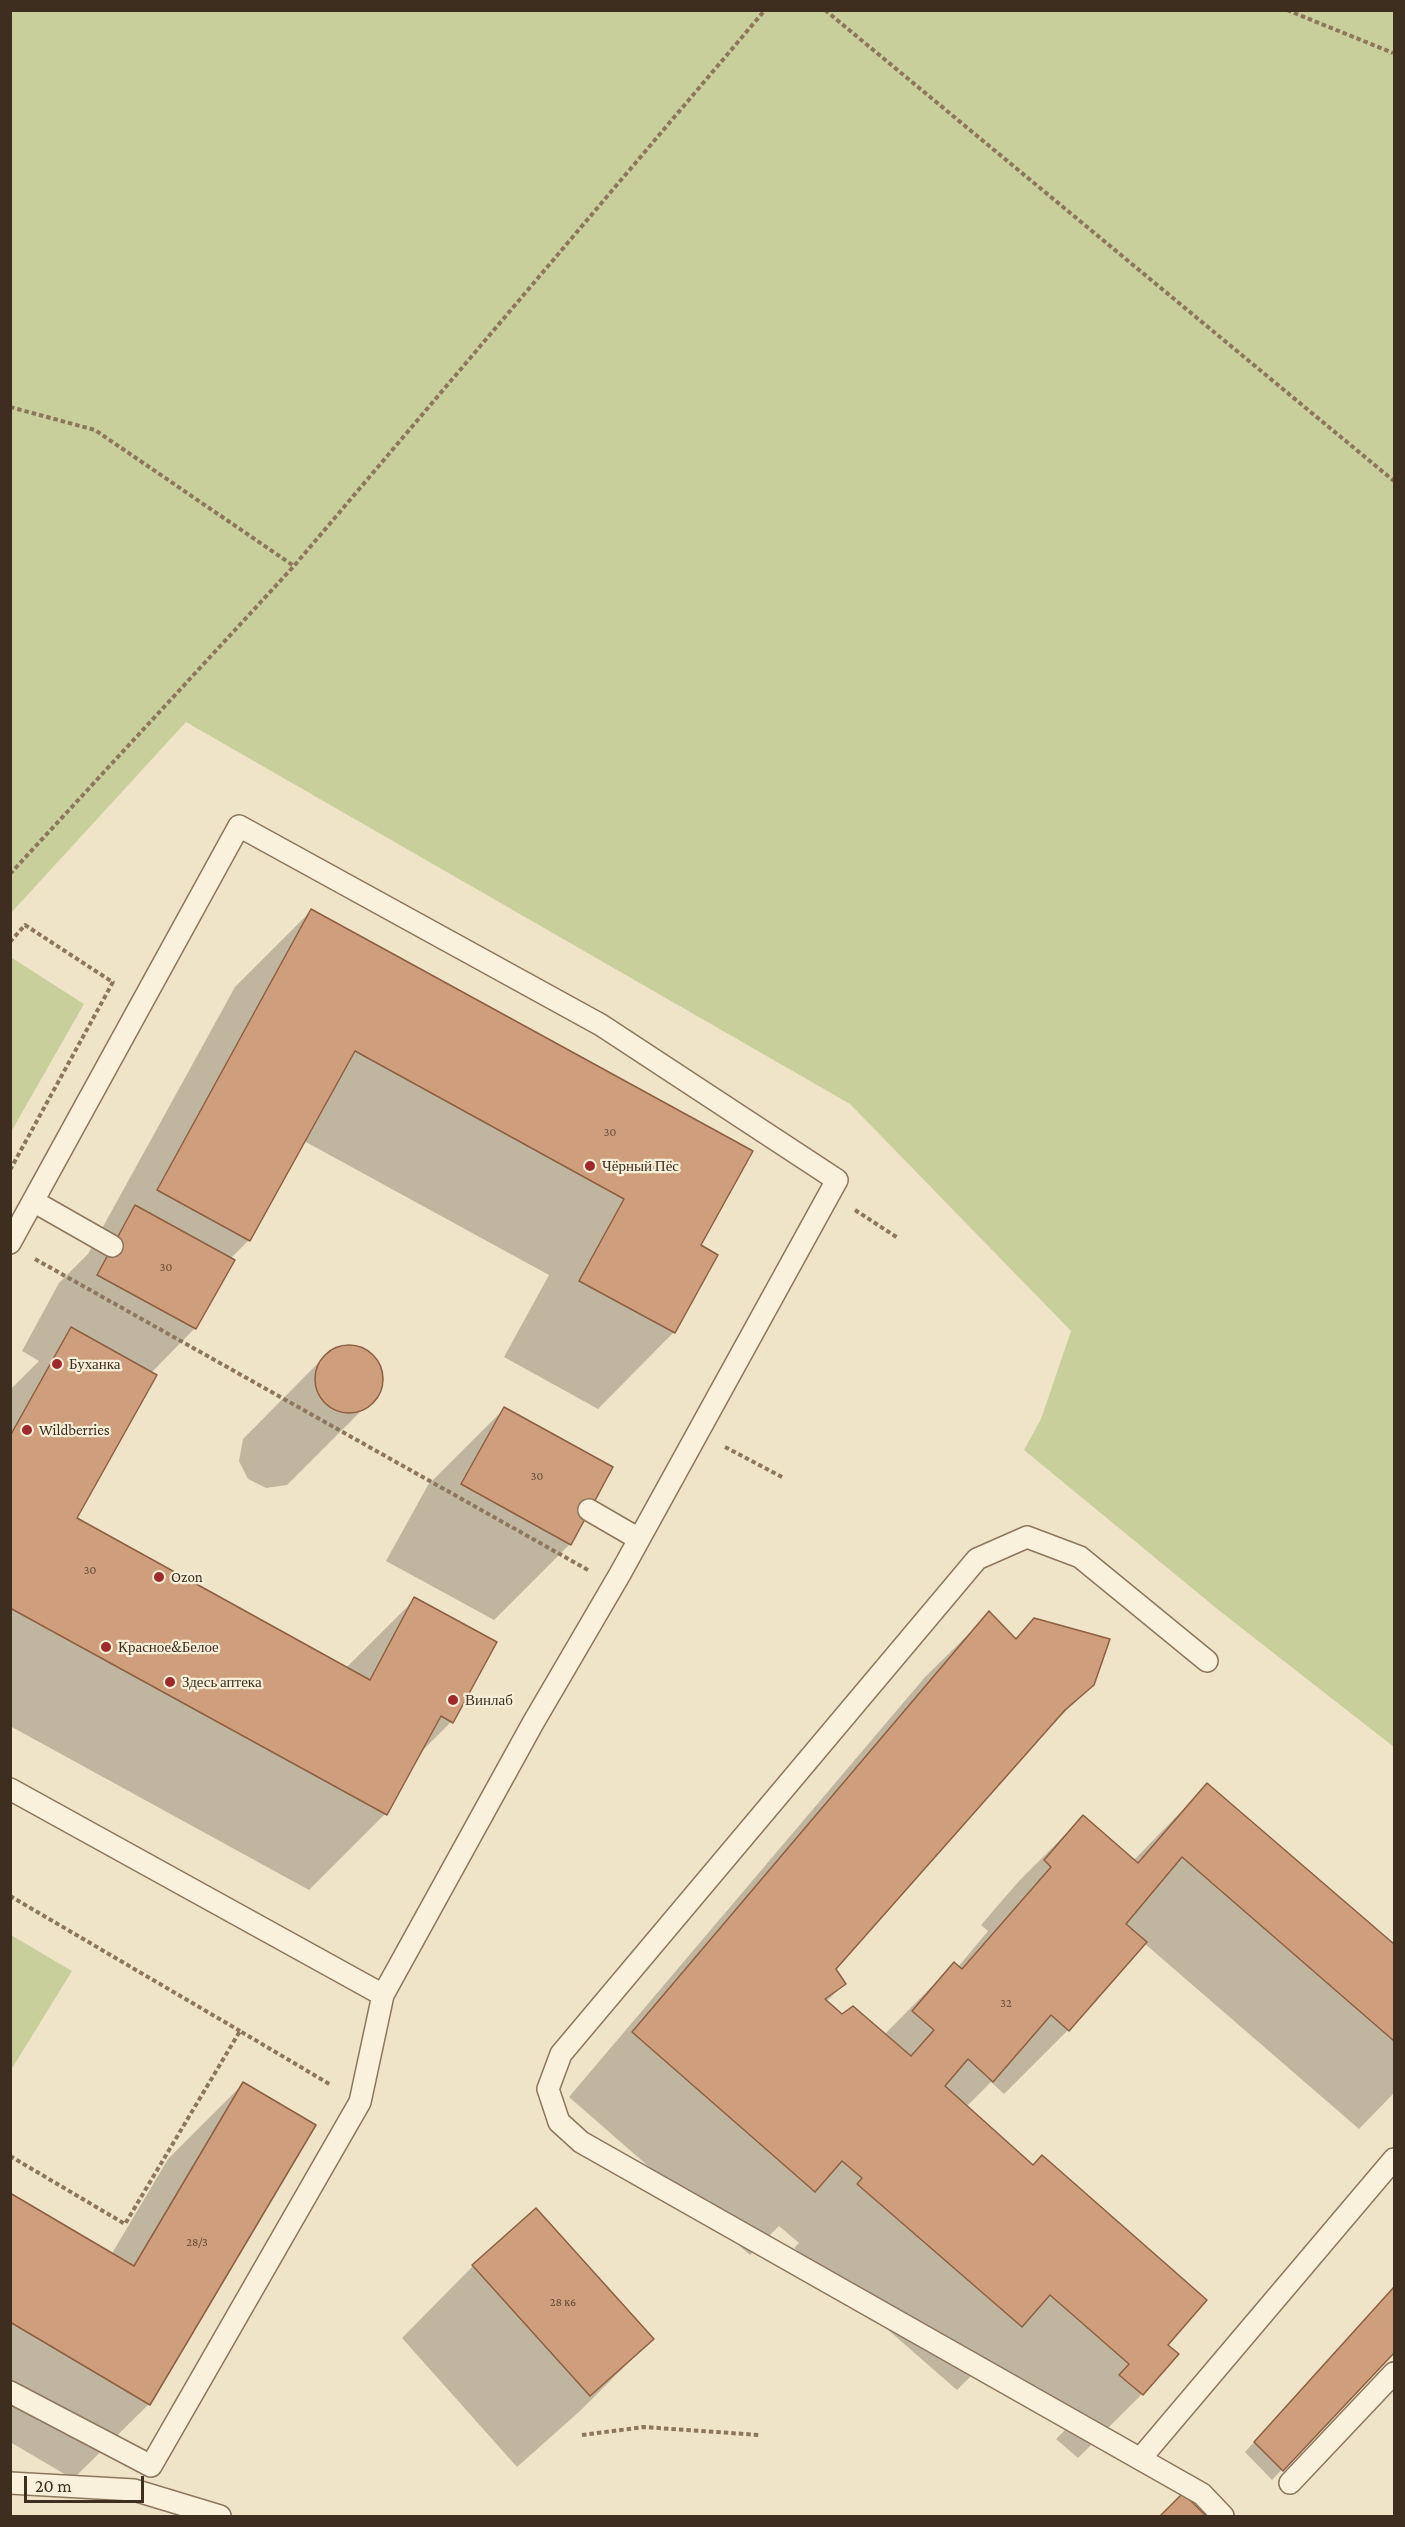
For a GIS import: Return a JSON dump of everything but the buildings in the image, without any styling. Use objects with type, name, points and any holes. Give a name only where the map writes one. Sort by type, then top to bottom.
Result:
[{"type":"lane","points":[[10,1243],[239,826],[601,1025],[837,1180],[383,1995],[360,2102],[151,2466],[10,2392]]},
{"type":"lane","points":[[33,1201],[112,1246]]},
{"type":"lane","points":[[589,1510],[639,1539]]},
{"type":"lane","points":[[1207,1661],[1080,1557],[1028,1537],[977,1559],[561,2054],[548,2090],[559,2122],[581,2142],[1202,2494],[1223,2517]]},
{"type":"lane","points":[[10,1789],[383,1995]]},
{"type":"lane","points":[[1140,2459],[1395,2159]]},
{"type":"lane","points":[[1290,2483],[1395,2373]]},
{"type":"lane","points":[[10,2482],[134,2490],[220,2517]]},
{"type":"path","points":[[10,874],[294,566],[765,10]]},
{"type":"path","points":[[825,10],[1395,481]]},
{"type":"path","points":[[1287,10],[1393,53]]},
{"type":"path","points":[[10,406],[95,430],[294,566]]},
{"type":"path","points":[[10,942],[25,926],[143,1001]]},
{"type":"path","points":[[10,1170],[113,982]]},
{"type":"path","points":[[829,1194],[898,1239]]},
{"type":"path","points":[[31,1257],[613,1585]]},
{"type":"path","points":[[698,1432],[784,1478]]},
{"type":"path","points":[[10,1896],[360,2102]]},
{"type":"path","points":[[10,2156],[125,2224],[240,2031]]},
{"type":"path","points":[[582,2435],[644,2427],[759,2435]]},
{"type":"green space","points":[[11,10],[1394,11],[1394,1747],[1221,1612],[1024,1450],[1041,1419],[1071,1331],[850,1104],[186,722],[11,913]]},
{"type":"green space","points":[[12,958],[84,1004],[11,1132],[10,960]]},
{"type":"green space","points":[[11,1935],[72,1971],[11,2070]]},
{"type":"place","name":"Чёрный Пёс","points":[[590,1166]]},
{"type":"place","name":"Буханка","points":[[57,1364]]},
{"type":"place","name":"Wildberries","points":[[27,1430]]},
{"type":"place","name":"Ozon","points":[[159,1577]]},
{"type":"place","name":"Красное&Белое","points":[[106,1647]]},
{"type":"place","name":"Здесь аптека","points":[[170,1682]]},
{"type":"place","name":"Винлаб","points":[[453,1700]]}]
